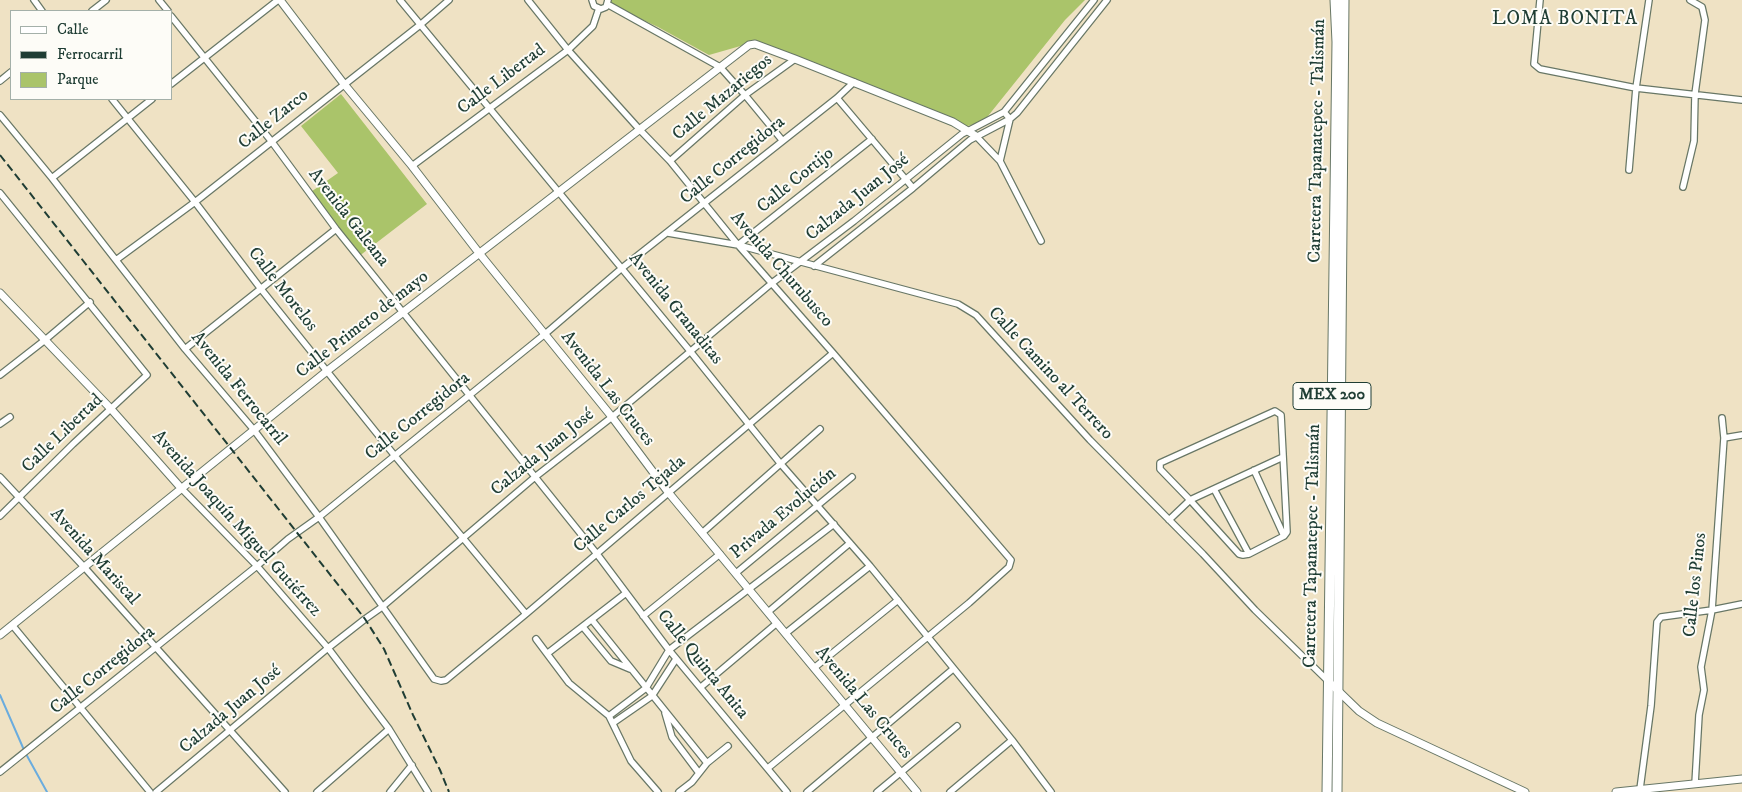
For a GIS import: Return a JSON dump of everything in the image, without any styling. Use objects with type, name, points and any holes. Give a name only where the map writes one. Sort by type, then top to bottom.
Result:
[{"type":"highway","name":"Carretera Tapanatepec - Talismán","points":[[1327,792],[1337,42],[1335,0]]},
{"type":"highway","name":"Carretera Tapanatepec - Talismán","points":[[1337,792],[1344,0]]},
{"type":"street","points":[[93,10],[106,0]]},
{"type":"street","points":[[159,0],[167,10]]},
{"type":"street","points":[[172,83],[279,0]]},
{"type":"street","name":"Avenida Las Cruces","points":[[279,0],[344,84],[412,166],[479,253],[612,417],[668,492],[917,792]]},
{"type":"street","name":"Avenida Granaditas","points":[[400,0],[622,268],[780,463],[898,600],[1052,792]]},
{"type":"street","name":"Calle Zarco","points":[[116,260],[272,142],[449,0]]},
{"type":"street","name":"Avenida Churubusco","points":[[528,0],[568,50],[670,161],[738,245],[1010,560],[1009,567],[927,636]]},
{"type":"street","points":[[592,0],[594,6],[599,8],[603,8],[608,2],[720,67],[782,140]]},
{"type":"street","points":[[1010,119],[1004,112],[1094,0]]},
{"type":"street","points":[[1000,161],[1010,119],[1017,113],[1107,0]]},
{"type":"street","points":[[1540,0],[1534,64],[1540,69],[1636,88],[1742,100]]},
{"type":"street","points":[[1629,170],[1636,88],[1649,0]]},
{"type":"street","points":[[1683,187],[1694,141],[1695,94],[1705,20],[1702,7],[1690,0]]},
{"type":"street","name":"Calle Libertad","points":[[412,166],[568,50],[593,26],[599,8]]},
{"type":"street","name":"Avenida Galeana","points":[[172,17],[272,142],[336,229],[596,554]]},
{"type":"street","name":"Calle Primero de mayo","points":[[0,635],[327,371],[749,45],[755,44],[795,59]]},
{"type":"street","points":[[795,59],[979,134],[1000,161],[1040,241]]},
{"type":"street","name":"Calle Mazariegos","points":[[670,161],[745,95],[795,59]]},
{"type":"street","points":[[0,81],[10,73]]},
{"type":"street","name":"Calle Corregidora","points":[[0,772],[82,708],[288,539],[319,517],[395,456],[545,334],[622,268],[837,98],[854,82]]},
{"type":"street","points":[[837,98],[913,188]]},
{"type":"street","name":"Calle Morelos","points":[[113,100],[395,456],[526,614]]},
{"type":"street","points":[[52,178],[151,100]]},
{"type":"street","name":"Calzada Juan José","points":[[156,792],[364,618],[382,607],[535,477],[612,417],[772,284],[854,222],[906,178],[968,130],[1004,112]]},
{"type":"street","name":"Avenida Ferrocarril","points":[[0,115],[52,178],[185,349],[254,430],[319,517],[434,679],[441,682],[446,680]]},
{"type":"street","name":"Calzada Juan José","points":[[814,266],[979,134],[1010,119]]},
{"type":"street","name":"Calle Cortijo","points":[[738,245],[872,139]]},
{"type":"street","points":[[0,193],[90,302],[0,375]]},
{"type":"street","points":[[185,349],[336,229]]},
{"type":"street","name":"Calle Camino al Terrero","points":[[668,233],[738,245],[958,304],[976,315],[1090,440],[1203,554],[1255,610],[1328,681]]},
{"type":"street","name":"Avenida Joaquín Miguel Gutiérrez","points":[[0,293],[257,566],[328,648],[389,729],[428,792]]},
{"type":"street","name":"Calle Libertad","points":[[0,516],[147,375],[90,302]]},
{"type":"street","name":"Calle Carlos Tejada","points":[[446,680],[833,353]]},
{"type":"street","points":[[1275,411],[1282,415],[1282,457],[1287,532],[1284,536],[1249,554],[1239,554],[1190,500],[1160,469],[1160,462],[1275,411]]},
{"type":"street","points":[[0,424],[10,417]]},
{"type":"street","name":"Calle los Pinos","points":[[1695,784],[1699,715],[1704,690],[1701,667],[1712,610],[1724,438],[1722,418]]},
{"type":"street","points":[[702,533],[820,429]]},
{"type":"street","points":[[1724,438],[1742,435]]},
{"type":"street","points":[[1170,520],[1190,500],[1282,457]]},
{"type":"street","points":[[1254,470],[1284,536]]},
{"type":"street","name":"Avenida Mariscal","points":[[0,477],[85,568],[285,792]]},
{"type":"street","name":"Privada Evolución","points":[[736,573],[852,477]]},
{"type":"street","points":[[1214,489],[1249,554]]},
{"type":"street","points":[[609,716],[646,688],[669,650],[834,524]]},
{"type":"street","points":[[768,612],[850,543]]},
{"type":"street","name":"Calle Quinta Anita","points":[[596,554],[676,659],[787,792]]},
{"type":"street","points":[[643,616],[720,554]]},
{"type":"street","points":[[786,634],[870,566]]},
{"type":"street","points":[[548,653],[626,593]]},
{"type":"street","points":[[814,668],[898,600]]},
{"type":"street","points":[[1640,789],[1651,706],[1657,622],[1661,617],[1742,604]]},
{"type":"street","points":[[592,620],[707,764]]},
{"type":"street","points":[[701,687],[777,623]]},
{"type":"street","points":[[13,626],[150,792]]},
{"type":"street","points":[[583,627],[611,661],[632,670]]},
{"type":"street","points":[[768,768],[927,636]]},
{"type":"street","points":[[536,639],[577,692],[609,716],[631,761],[658,792]]},
{"type":"street","points":[[613,723],[652,696],[676,659]]},
{"type":"street","points":[[807,792],[953,669]]},
{"type":"street","points":[[1328,681],[1359,711],[1377,723],[1525,792]]},
{"type":"street","points":[[665,711],[672,738],[699,773]]},
{"type":"street","points":[[877,792],[957,726]]},
{"type":"street","points":[[317,792],[389,729]]},
{"type":"street","points":[[950,792],[1012,740]]},
{"type":"street","points":[[679,792],[692,782],[707,764],[728,746]]},
{"type":"street","points":[[390,792],[412,765]]},
{"type":"street","points":[[1616,792],[1742,779]]},
{"type":"green space","points":[[610,0],[1085,0],[1065,20],[984,121],[958,129],[780,54],[744,45],[709,55],[658,27],[613,6]]},
{"type":"green space","points":[[341,94],[427,204],[358,257],[308,194],[338,173],[301,126]]},
{"type":"waterway","points":[[0,695],[24,750]]},
{"type":"waterway","points":[[26,754],[47,792]]},
{"type":"railway","points":[[0,155],[365,619],[384,649],[449,792]]},
{"type":"district","name":"LOMA BONITA","points":[[1565,20]]}]
